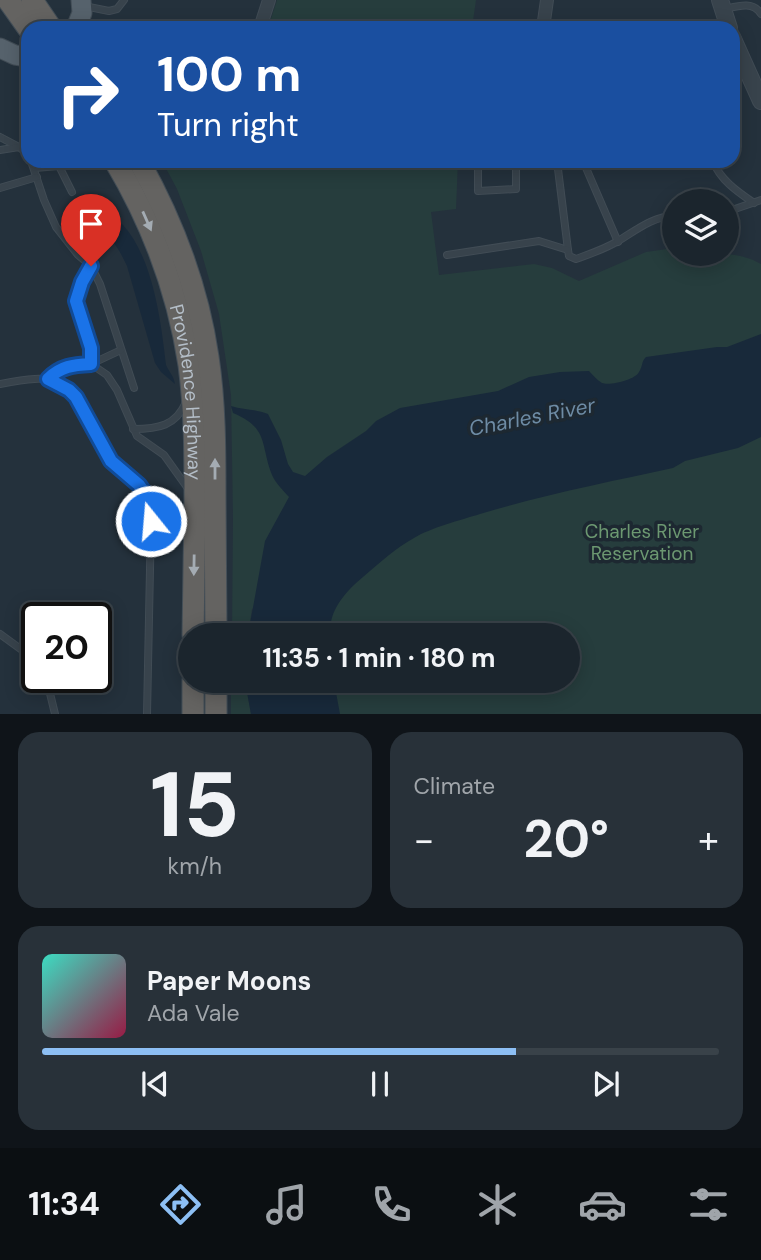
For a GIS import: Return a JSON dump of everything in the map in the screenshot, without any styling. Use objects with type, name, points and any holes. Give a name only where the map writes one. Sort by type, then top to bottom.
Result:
[{"type":"highway","points":[[8,0],[23,21]]},
{"type":"highway","points":[[32,0],[46,21]]},
{"type":"highway","name":"Providence Highway","points":[[120,168],[148,223],[168,276],[185,342],[195,431],[193,623]]},
{"type":"highway","name":"Providence Highway","points":[[143,168],[161,202],[178,245],[196,299],[208,356],[215,425],[216,623]]},
{"type":"highway","points":[[192,714],[193,693]]},
{"type":"highway","points":[[216,693],[216,714]]},
{"type":"main road","points":[[79,21],[82,2]]},
{"type":"main road","points":[[0,48],[21,57]]},
{"type":"main road","points":[[0,68],[21,62]]},
{"type":"street","points":[[262,21],[269,0]]},
{"type":"street","points":[[544,21],[547,0]]},
{"type":"street","points":[[740,54],[761,101]]},
{"type":"lane","points":[[82,2],[109,11],[117,9],[124,0]]},
{"type":"lane","points":[[722,5],[749,5],[761,15]]},
{"type":"lane","points":[[0,137],[19,147]]},
{"type":"lane","points":[[0,150],[19,147]]},
{"type":"lane","points":[[34,168],[56,227],[78,255],[91,266],[100,284],[134,388]]},
{"type":"lane","points":[[60,168],[72,192]]},
{"type":"lane","points":[[478,168],[478,191],[516,189],[516,168]]},
{"type":"lane","points":[[557,168],[569,256],[576,260],[618,242],[641,226],[662,217]]},
{"type":"lane","points":[[586,168],[618,242]]},
{"type":"lane","points":[[716,168],[734,188],[758,202]]},
{"type":"lane","points":[[0,188],[37,177]]},
{"type":"lane","points":[[739,208],[758,202]]},
{"type":"lane","points":[[447,255],[539,240],[568,250]]},
{"type":"lane","points":[[91,266],[76,301],[91,348],[91,364]]},
{"type":"lane","points":[[48,379],[56,371],[74,365],[91,364],[121,350]]},
{"type":"lane","points":[[91,364],[107,375],[117,390],[137,436],[164,455],[195,501]]},
{"type":"lane","points":[[0,384],[35,378],[48,379],[69,390],[76,397],[105,453],[139,485],[147,500],[151,521],[147,714]]},
{"type":"lane","points":[[133,429],[161,426],[174,420],[182,411],[192,388]]},
{"type":"lane","points":[[0,634],[21,649]]},
{"type":"lane","points":[[50,693],[55,714]]},
{"type":"green space","points":[[277,0],[476,0],[473,21],[270,21]]},
{"type":"green space","points":[[166,168],[458,168],[456,209],[431,212],[439,275],[534,264],[552,268],[579,281],[646,252],[662,250],[662,266],[739,266],[741,256],[761,264],[761,342],[252,609],[250,623],[232,623],[231,395],[219,314],[201,251],[177,189]]},
{"type":"green space","name":"Charles River Reservation","points":[[761,382],[761,714],[291,714],[290,693],[580,693],[580,623],[298,623],[310,582]]},
{"type":"green space","points":[[231,693],[247,693],[251,714],[231,714]]},
{"type":"water","points":[[81,200],[103,210],[123,225],[142,255],[154,291],[166,365],[175,384],[155,363],[127,266],[119,251],[103,233],[68,209],[72,202]]},
{"type":"water","name":"Charles River","points":[[761,334],[761,437],[738,448],[685,461],[673,468],[528,501],[428,531],[394,551],[350,589],[335,610],[331,623],[250,623],[265,541],[289,497],[272,475],[258,431],[245,419],[233,413],[231,406],[268,414],[281,440],[288,464],[293,472],[305,476],[376,421],[400,408],[498,391],[529,377],[560,372],[589,371],[602,383],[616,383],[637,375],[646,357],[727,347]]},
{"type":"water","points":[[247,693],[336,693],[340,714],[251,714]]},
{"type":"route","points":[[91,266],[76,301],[91,348],[91,364],[74,365],[56,371],[48,379],[69,390],[82,405],[105,453],[144,492],[151,521]]}]
